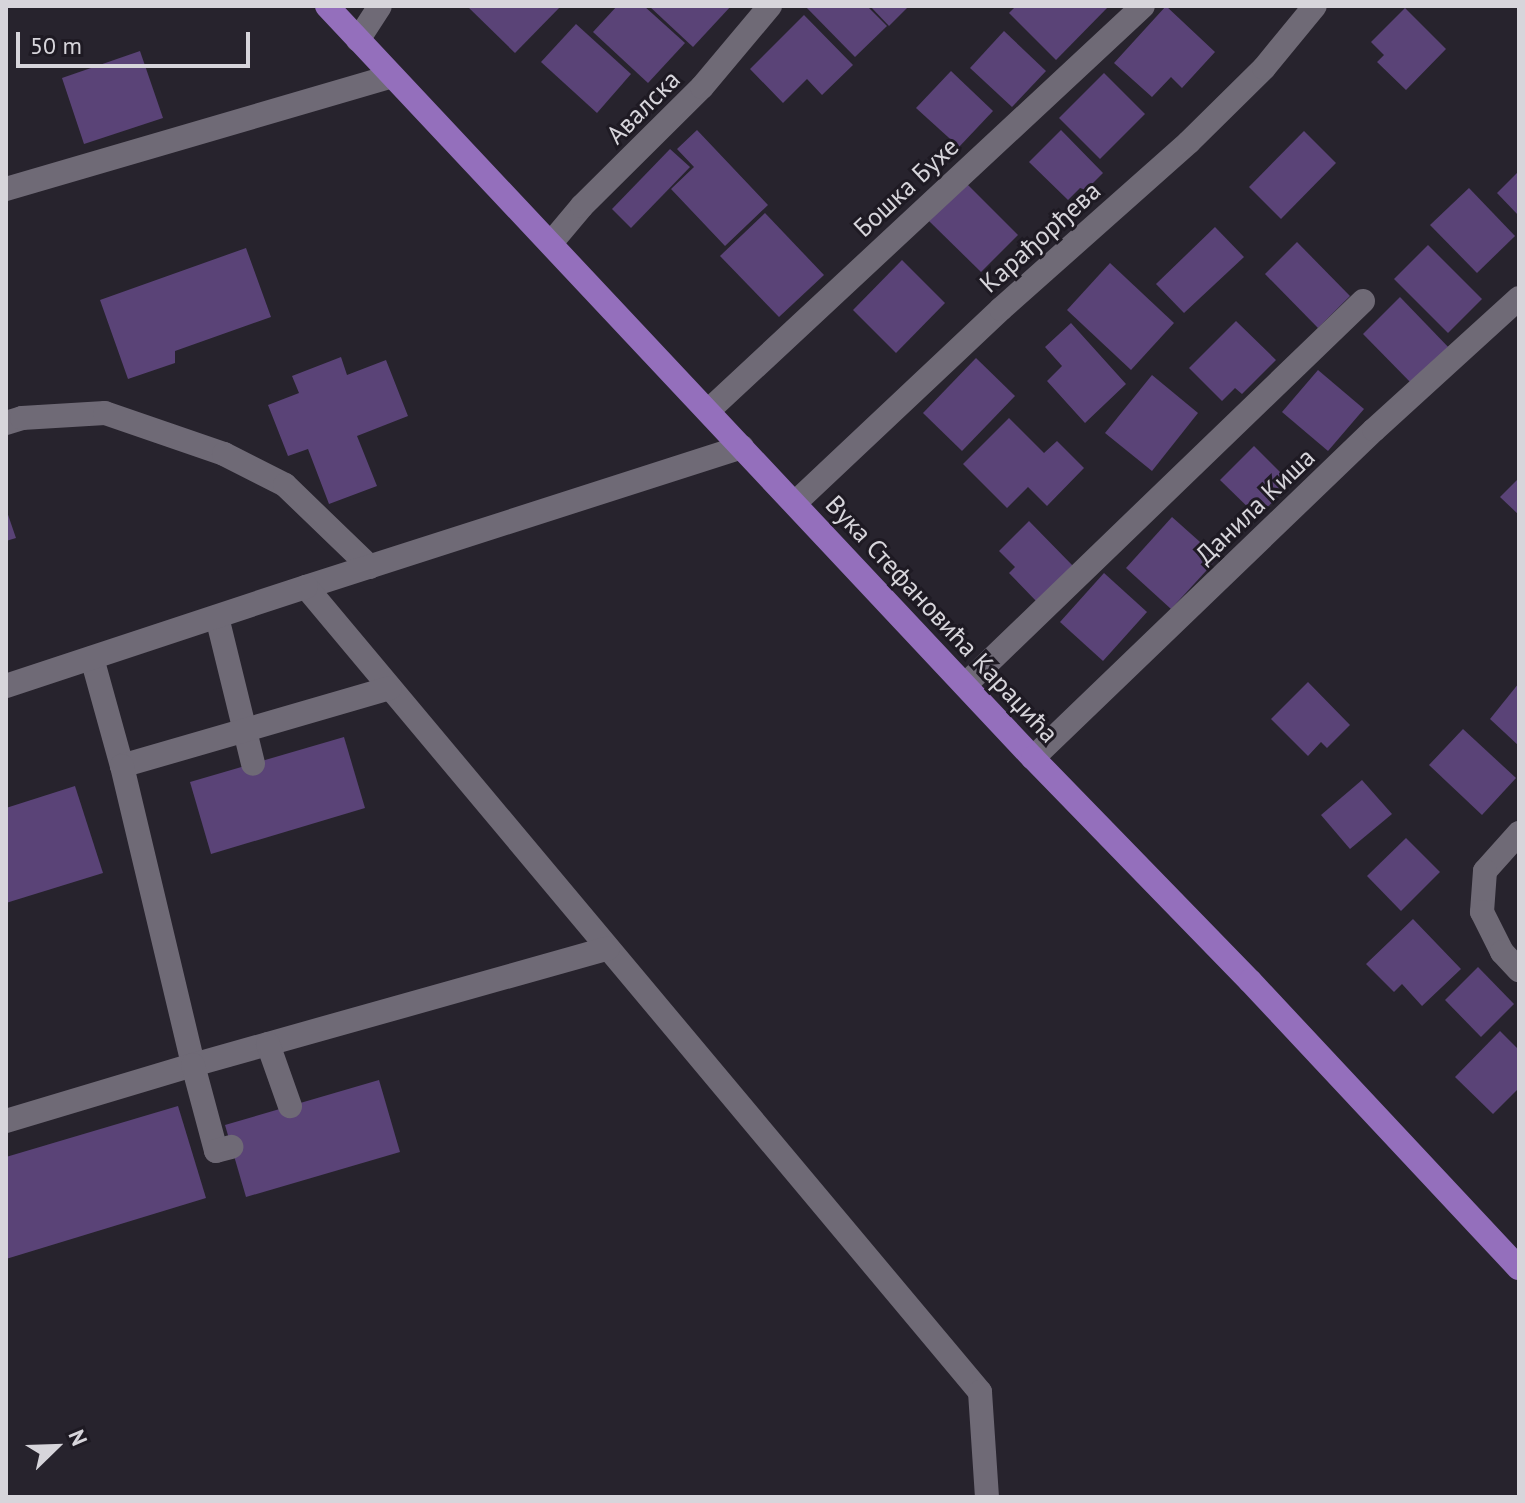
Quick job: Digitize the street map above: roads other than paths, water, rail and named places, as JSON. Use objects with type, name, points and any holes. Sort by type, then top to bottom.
[{"type":"main road","name":"Вука Стефановића Караџића","points":[[327,6],[1033,758],[1250,981],[1519,1268]]},
{"type":"street","points":[[358,40],[380,6]]},
{"type":"street","name":"Авалска","points":[[551,243],[582,206],[702,87],[770,6]]},
{"type":"street","name":"Бошка Бухе","points":[[708,411],[1143,6]]},
{"type":"street","name":"Карађорђева","points":[[795,503],[1001,309],[1189,142],[1264,68],[1308,9]]},
{"type":"street","points":[[6,189],[392,76]]},
{"type":"street","name":"Данила Киша","points":[[1033,758],[1374,430],[1519,298]]},
{"type":"street","points":[[965,685],[1363,301]]},
{"type":"street","points":[[6,423],[22,418],[105,413],[224,454],[285,485],[370,567]]},
{"type":"street","points":[[6,686],[742,447]]},
{"type":"street","points":[[306,587],[980,1392],[987,1497]]},
{"type":"street","points":[[217,617],[253,764]]},
{"type":"street","points":[[92,658],[122,766],[216,1151],[231,1147]]},
{"type":"street","points":[[122,766],[390,688]]},
{"type":"street","points":[[1519,833],[1485,871],[1482,912],[1502,952],[1519,970]]},
{"type":"street","points":[[6,1121],[608,948]]},
{"type":"street","points":[[268,1044],[290,1106]]}]
